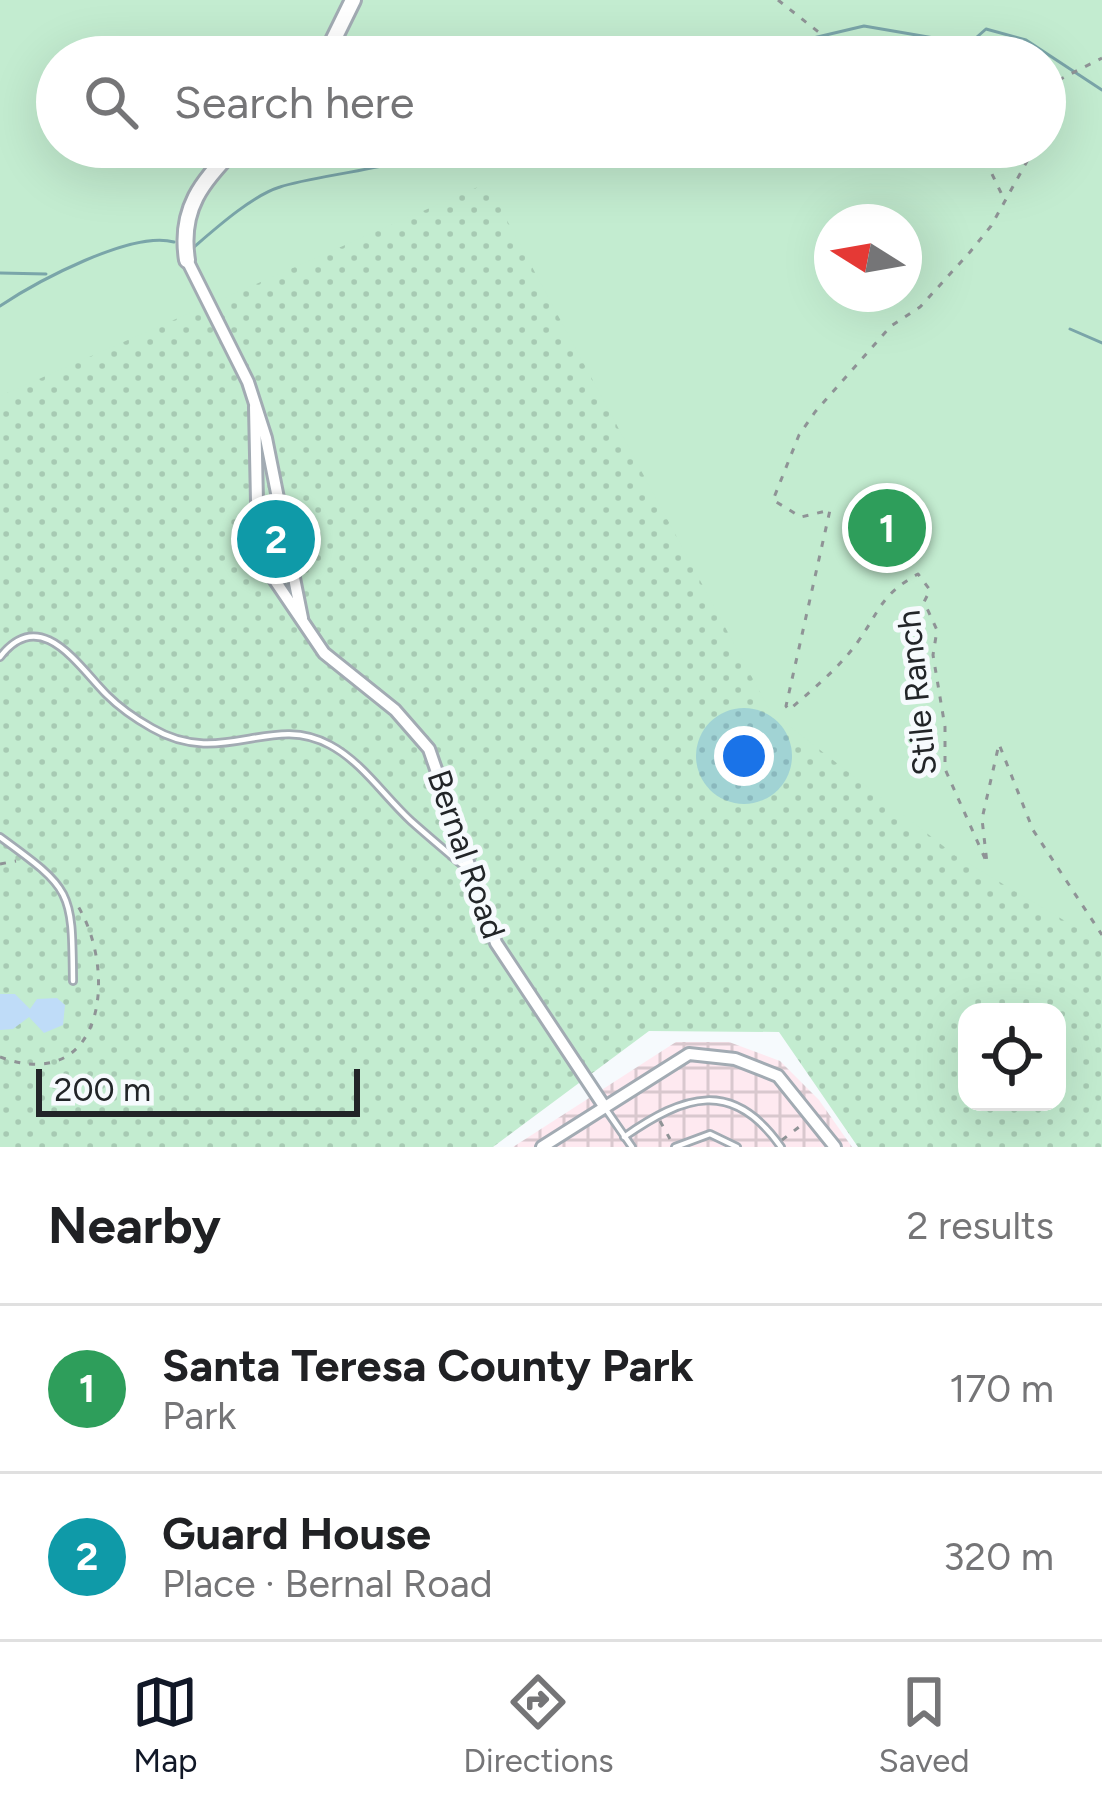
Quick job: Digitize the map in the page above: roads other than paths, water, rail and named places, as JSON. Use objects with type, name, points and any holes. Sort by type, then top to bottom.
[{"type":"street","points":[[335,36],[353,0]]},
{"type":"street","name":"Bernal Road","points":[[215,168],[189,207],[187,260],[199,293],[238,358],[255,407],[304,625]]},
{"type":"street","name":"Bernal Road","points":[[255,407],[257,502],[274,579],[344,674],[416,730],[440,770],[467,869],[516,978],[604,1106]]},
{"type":"street","points":[[542,1147],[689,1054],[735,1059],[778,1076],[814,1115],[835,1147]]},
{"type":"lane","points":[[0,657],[20,639],[36,637],[65,646],[111,699],[146,725],[184,743],[222,746],[287,733],[321,740],[352,761],[467,869]]},
{"type":"lane","points":[[0,837],[65,892],[72,916],[73,981]]},
{"type":"lane","points":[[624,1137],[670,1106],[722,1100],[748,1112],[780,1145]]},
{"type":"lane","points":[[604,1106],[632,1147]]},
{"type":"lane","points":[[675,1147],[710,1134],[737,1147]]},
{"type":"waterway","points":[[822,36],[864,26],[922,36]]},
{"type":"waterway","points":[[978,36],[986,29],[1011,36]]},
{"type":"waterway","points":[[1066,66],[1102,90]]},
{"type":"waterway","points":[[194,247],[269,191],[370,168]]},
{"type":"waterway","points":[[0,306],[110,251],[156,240],[174,242]]},
{"type":"waterway","points":[[0,273],[46,274]]},
{"type":"waterway","points":[[1070,329],[1102,343]]},
{"type":"place","name":"Santa Teresa County Park","points":[[887,528]]},
{"type":"place","name":"Guard House","points":[[276,539]]}]
